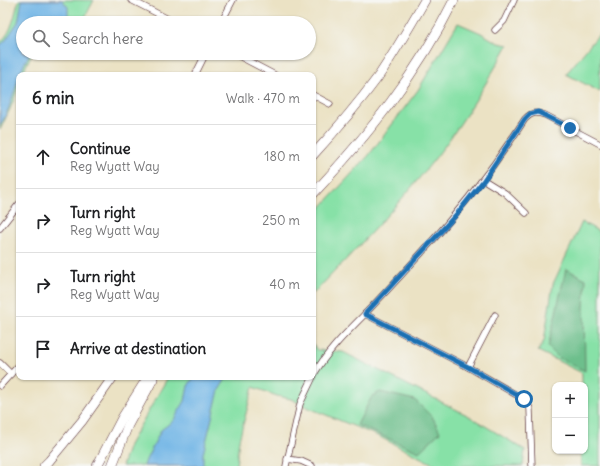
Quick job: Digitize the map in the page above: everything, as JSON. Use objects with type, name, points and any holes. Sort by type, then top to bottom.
[{"type":"main road","points":[[316,152],[339,127],[378,76],[425,0]]},
{"type":"main road","points":[[316,191],[383,114],[430,43],[454,0]]},
{"type":"main road","points":[[44,466],[82,421],[111,380]]},
{"type":"main road","points":[[97,466],[122,418],[146,380]]},
{"type":"main road","points":[[112,466],[128,425],[152,380]]},
{"type":"street","points":[[131,0],[162,16]]},
{"type":"street","points":[[225,16],[233,0]]},
{"type":"street","points":[[495,30],[504,21],[514,0]]},
{"type":"street","points":[[196,72],[202,60]]},
{"type":"street","points":[[246,60],[269,72]]},
{"type":"street","points":[[316,97],[330,104]]},
{"type":"street","points":[[316,371],[335,345],[451,221],[484,180],[525,119],[530,114],[538,112],[600,144]]},
{"type":"street","points":[[484,180],[505,193],[526,213]]},
{"type":"street","points":[[0,228],[16,208]]},
{"type":"street","points":[[365,314],[468,367],[527,401],[530,409],[532,466]]},
{"type":"street","points":[[468,367],[495,315]]},
{"type":"street","points":[[0,363],[11,374]]},
{"type":"street","points":[[0,386],[16,368]]},
{"type":"street","points":[[286,466],[300,404],[312,380]]},
{"type":"street","points":[[287,459],[300,461],[312,466]]},
{"type":"green space","points":[[19,0],[94,0],[86,16],[16,16],[16,60],[29,60],[23,72],[16,72],[16,92],[10,110],[0,130],[0,42],[8,33]]},
{"type":"green space","points":[[458,23],[481,33],[498,43],[508,45],[474,102],[423,174],[316,291],[316,213],[369,155],[418,90]]},
{"type":"green space","points":[[600,33],[600,92],[566,74]]},
{"type":"green space","points":[[582,222],[600,232],[600,466],[581,466],[581,454],[588,454],[588,382],[582,382],[582,373],[538,351],[544,341],[553,284]]},
{"type":"green space","points":[[566,269],[586,279],[584,308],[585,371],[559,358],[548,347]]},
{"type":"green space","points":[[316,348],[317,350],[343,352],[467,415],[525,450],[523,466],[437,466],[378,436],[309,408],[291,399],[277,396],[253,387],[239,440],[236,466],[122,466],[129,445],[166,380],[316,380]]},
{"type":"green space","points":[[380,392],[415,400],[433,418],[440,432],[419,452],[357,425],[372,396]]},
{"type":"water","points":[[22,0],[62,0],[68,7],[68,16],[19,16]]},
{"type":"water","points":[[16,25],[16,60],[26,60],[21,72],[16,72],[16,86],[9,108],[0,126],[0,45],[5,41]]},
{"type":"water","points":[[192,380],[225,380],[219,390],[203,454],[203,466],[144,466],[161,430],[173,421],[185,401],[188,386]]},
{"type":"route","points":[[524,399],[468,367],[365,314],[456,215],[484,180],[525,119],[530,114],[538,112],[570,128]]}]
